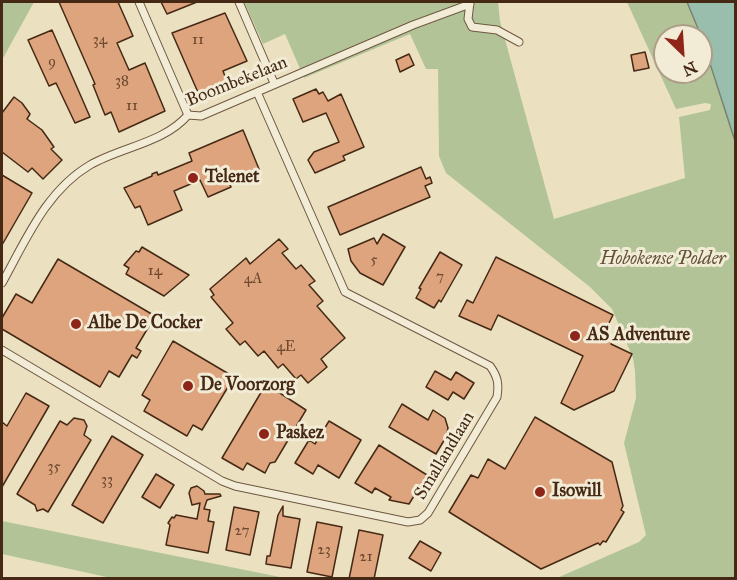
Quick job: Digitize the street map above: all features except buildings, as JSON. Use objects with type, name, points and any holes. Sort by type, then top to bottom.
[{"type":"street","points":[[139,2],[188,115]]},
{"type":"street","points":[[239,2],[274,84]]},
{"type":"street","points":[[470,3],[468,19],[472,27],[497,30],[519,42]]},
{"type":"street","name":"Boombekelaan","points":[[2,283],[45,208],[69,181],[102,159],[177,127],[188,115],[201,116],[470,3]]},
{"type":"street","name":"Smallandlaan","points":[[2,350],[228,484],[408,522],[420,520],[428,513],[497,397],[499,384],[496,374],[490,366],[345,292],[257,92]]},
{"type":"green space","points":[[2,2],[34,2],[2,60]]},
{"type":"green space","name":"Hobokense Polder","points":[[244,2],[498,2],[500,21],[554,219],[685,178],[679,117],[710,110],[711,104],[705,103],[676,109],[665,84],[713,84],[713,76],[735,141],[735,578],[557,578],[639,542],[646,535],[624,443],[636,398],[635,371],[633,358],[612,309],[590,287],[446,173],[439,156],[438,69],[426,69],[410,34],[304,78],[285,34],[263,44]]},
{"type":"green space","name":"Hobokense Polder","points":[[627,2],[687,2],[695,24],[653,24],[653,59]]},
{"type":"green space","points":[[2,521],[285,578],[111,578],[2,554]]},
{"type":"shaded area","points":[[687,2],[735,2],[735,141],[713,73],[713,24],[696,24]]},
{"type":"place","name":"Telenet","points":[[193,178]]},
{"type":"place","name":"Albe De Cocker","points":[[76,324]]},
{"type":"place","name":"AS Adventure","points":[[575,336]]},
{"type":"place","name":"De Voorzorg","points":[[188,386]]},
{"type":"place","name":"Paskez","points":[[264,434]]},
{"type":"place","name":"Isowill","points":[[540,492]]}]
